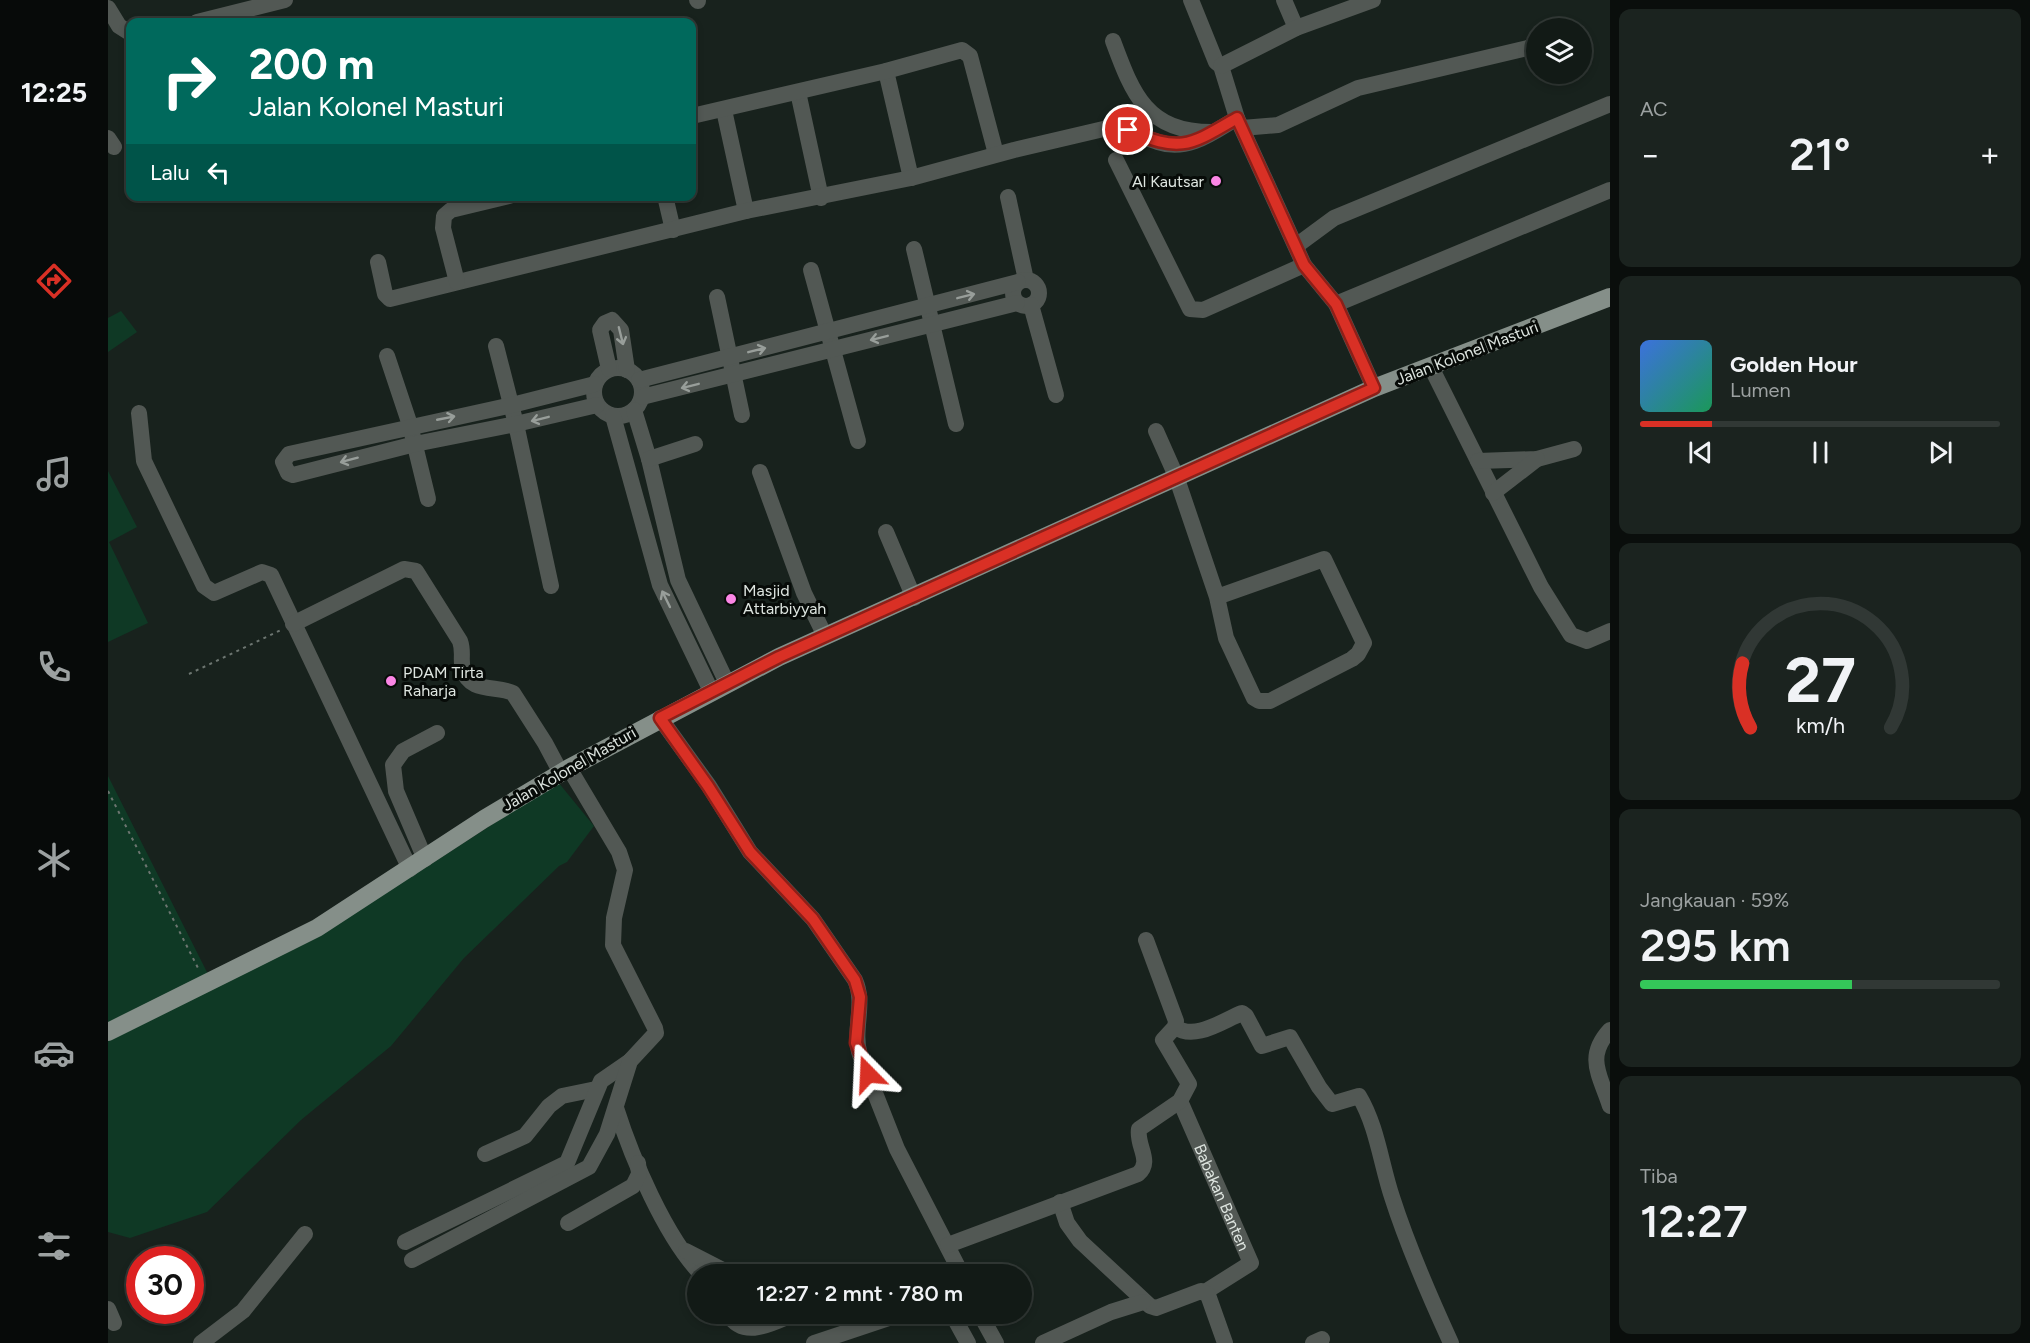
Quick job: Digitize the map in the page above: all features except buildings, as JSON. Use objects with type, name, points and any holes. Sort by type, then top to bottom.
[{"type":"main road","name":"Jalan Kolonel Masturi","points":[[108,1032],[317,928],[484,819],[565,770],[727,683],[825,636],[914,598],[1176,476],[1374,388],[1610,297]]},
{"type":"street","points":[[206,18],[233,6],[285,0]]},
{"type":"street","points":[[1191,0],[1216,62],[1221,66],[1240,123],[1304,265],[1336,304],[1374,388]]},
{"type":"street","points":[[1284,0],[1296,28]]},
{"type":"street","points":[[1221,66],[1296,28],[1373,0]]},
{"type":"street","points":[[109,14],[126,30]]},
{"type":"street","points":[[1113,41],[1125,73],[1147,110],[1167,124],[1185,130],[1213,132]]},
{"type":"street","points":[[378,262],[385,294],[390,299],[746,211],[821,198],[911,178],[996,154],[1112,127],[1128,130],[1160,143],[1178,145],[1194,142],[1213,132],[1240,123],[1278,125],[1358,88],[1526,48]]},
{"type":"street","points":[[696,115],[886,71],[962,50],[970,56],[996,154]]},
{"type":"street","points":[[886,71],[911,178]]},
{"type":"street","points":[[798,92],[821,198]]},
{"type":"street","points":[[1296,246],[1334,218],[1610,104]]},
{"type":"street","points":[[724,110],[746,211]]},
{"type":"street","points":[[1116,160],[1190,309],[1203,310],[1304,265]]},
{"type":"street","points":[[1336,304],[1610,190]]},
{"type":"street","points":[[1008,197],[1022,281],[1013,292],[1024,304],[1056,395]]},
{"type":"street","points":[[457,282],[443,228],[444,216],[451,210],[488,201]]},
{"type":"street","points":[[666,201],[673,230]]},
{"type":"street","points":[[914,249],[924,326],[956,424]]},
{"type":"street","points":[[811,270],[824,352],[858,441]]},
{"type":"street","points":[[1022,281],[1034,283],[1039,291],[1037,299],[726,376],[638,404],[624,416],[613,416],[597,405],[593,393],[595,384],[609,369],[618,368],[633,375],[722,359],[1022,281]]},
{"type":"street","points":[[717,297],[722,359],[726,376],[742,415]]},
{"type":"street","points":[[609,369],[600,330],[605,322],[612,320],[621,330],[633,375],[649,459],[678,580],[727,683]]},
{"type":"street","points":[[496,346],[506,406],[551,586]]},
{"type":"street","points":[[387,356],[410,425],[428,499]]},
{"type":"street","points":[[1431,367],[1541,587],[1571,635],[1587,641],[1610,631]]},
{"type":"street","points":[[595,384],[289,454],[284,462],[286,470],[293,475],[415,444],[597,405]]},
{"type":"street","points":[[138,413],[144,461],[204,586],[214,593],[262,572],[268,572],[410,869]]},
{"type":"street","points":[[613,416],[660,585],[711,691]]},
{"type":"street","points":[[1156,431],[1176,476],[1217,597],[1226,638],[1249,688],[1259,701],[1270,701],[1352,659],[1362,649],[1364,643],[1324,559],[1217,597]]},
{"type":"street","points":[[649,459],[695,444]]},
{"type":"street","points":[[1478,461],[1537,459],[1574,449]]},
{"type":"street","points":[[1493,493],[1537,459]]},
{"type":"street","points":[[760,472],[804,593],[825,636]]},
{"type":"street","points":[[640,512],[660,505]]},
{"type":"street","points":[[886,532],[914,598]]},
{"type":"street","points":[[293,624],[404,569],[416,571],[460,640],[464,652],[462,668],[465,673],[482,688],[507,690],[513,693],[609,832],[625,870],[614,918],[613,945],[655,1028],[653,1037],[630,1061],[608,1075],[596,1089],[579,1139],[567,1163],[405,1242]]},
{"type":"street","points":[[660,718],[708,786],[750,852],[813,919],[855,980],[860,991],[856,1043],[860,1055],[897,1149],[957,1264]]},
{"type":"street","points":[[425,859],[396,791],[393,765],[403,751],[437,733]]},
{"type":"street","points":[[1146,940],[1172,1007],[1176,1027],[1183,1032],[1197,1032],[1242,1013],[1246,1016],[1262,1046],[1289,1036],[1332,1104],[1339,1104],[1359,1096],[1377,1140],[1392,1196],[1418,1269],[1451,1343]]},
{"type":"street","points":[[948,1245],[1141,1172],[1146,1164],[1138,1137],[1139,1129],[1180,1101],[1189,1084],[1164,1040],[1176,1027]]},
{"type":"street","points":[[1610,1030],[1598,1043],[1594,1059],[1610,1106]]},
{"type":"street","points":[[412,1260],[582,1173],[594,1161],[608,1134],[630,1061]]},
{"type":"street","points":[[485,1154],[525,1136],[549,1106],[562,1096],[596,1089]]},
{"type":"street","name":"Babakan Banten","points":[[1180,1101],[1251,1263],[1205,1292]]},
{"type":"street","points":[[616,1108],[658,1208],[694,1264]]},
{"type":"street","points":[[568,1223],[633,1186],[639,1174],[638,1162]]},
{"type":"street","points":[[1060,1202],[1067,1223],[1080,1241],[1129,1285],[1143,1302],[1156,1308],[1201,1291],[1205,1292],[1224,1343]]},
{"type":"street","points":[[201,1343],[243,1311],[305,1234]]},
{"type":"street","points":[[683,1249],[712,1264]]},
{"type":"street","points":[[1043,1343],[1111,1312],[1143,1302]]},
{"type":"street","points":[[736,1324],[745,1329],[770,1324]]},
{"type":"street","points":[[814,1343],[871,1324]]},
{"type":"street","points":[[958,1324],[968,1343]]},
{"type":"street","points":[[986,1324],[996,1343]]},
{"type":"path","points":[[189,674],[293,624]]},
{"type":"path","points":[[108,791],[206,983]]},
{"type":"green space","points":[[121,311],[137,332],[108,352],[108,318]]},
{"type":"green space","points":[[108,471],[137,527],[109,542],[148,623],[108,642]]},
{"type":"green space","points":[[108,776],[215,988],[414,875],[558,782],[594,826],[567,862],[559,866],[464,958],[391,1046],[301,1120],[207,1212],[130,1238],[108,1232]]},
{"type":"place","name":"Al Kautsar","points":[[1216,181]]},
{"type":"place","name":"Masjid Attarbiyyah","points":[[731,599]]},
{"type":"place","name":"PDAM Tirta Raharja","points":[[391,681]]},
{"type":"route","points":[[868,1074],[856,1043],[860,991],[855,980],[813,919],[776,877],[750,852],[708,786],[660,718],[779,657],[899,605],[1079,519],[1374,388],[1336,304],[1304,265],[1237,118],[1194,142],[1178,145],[1160,143],[1128,130]]}]
